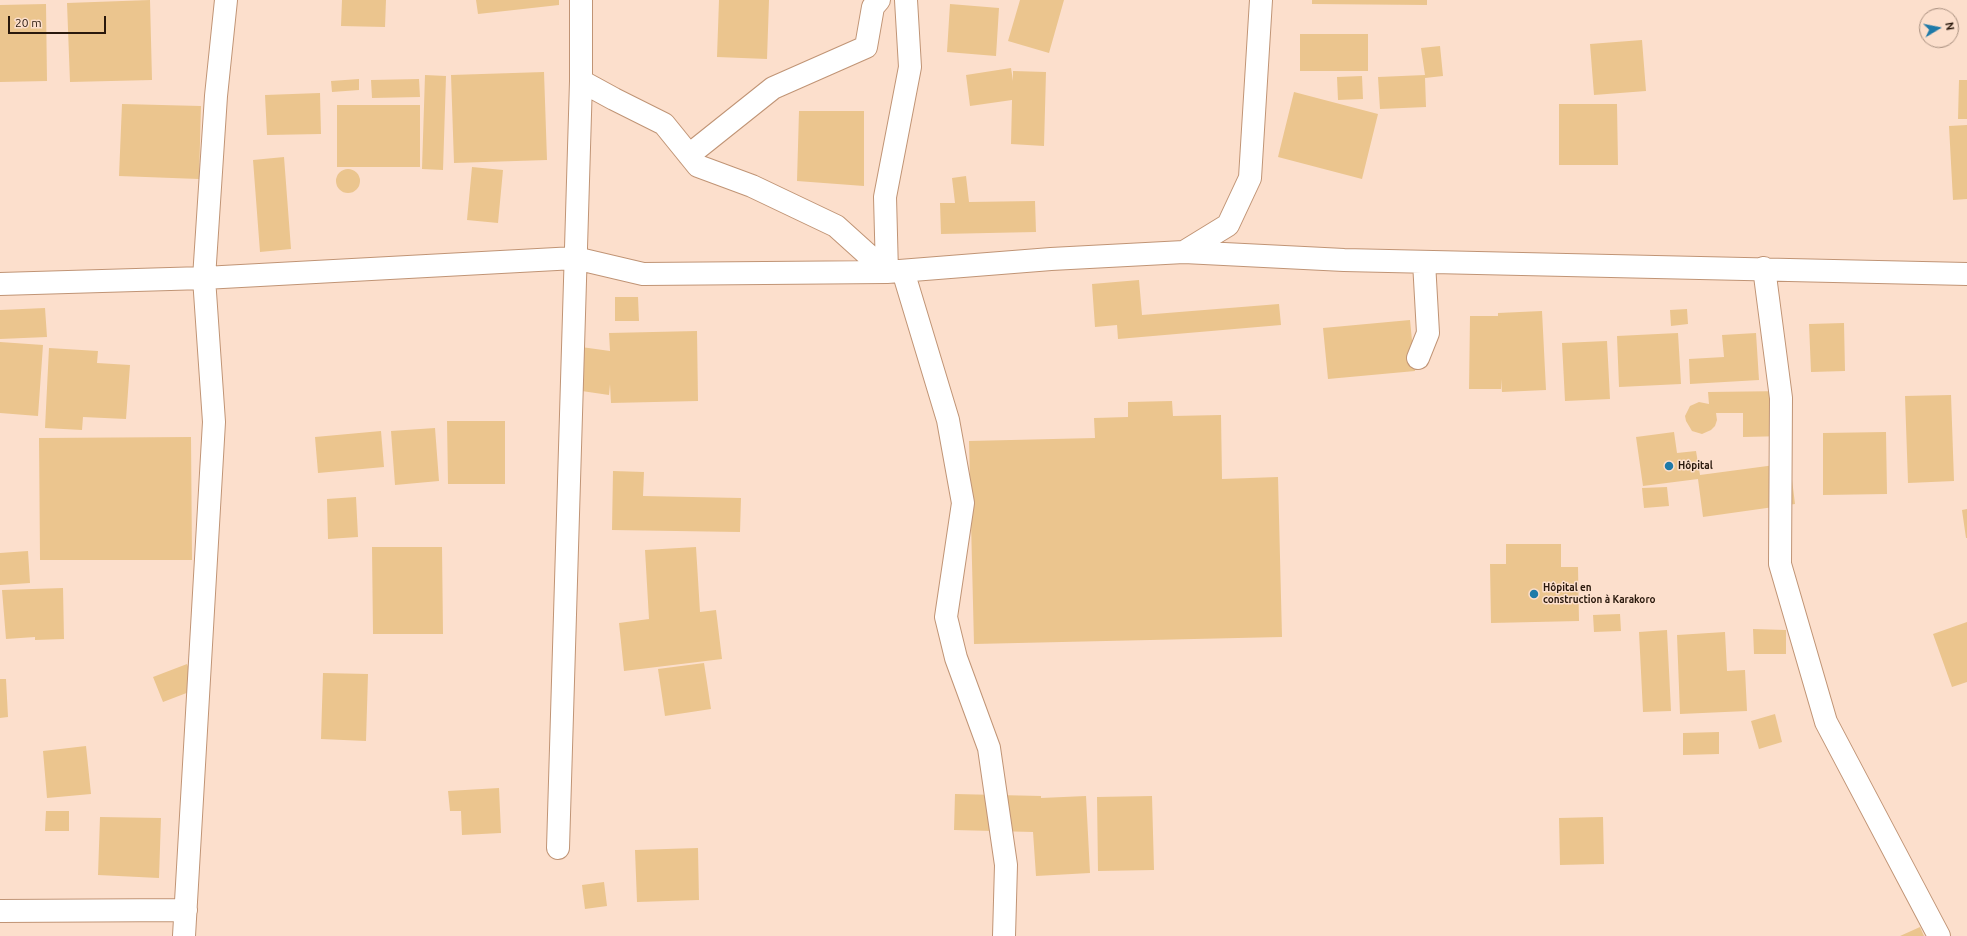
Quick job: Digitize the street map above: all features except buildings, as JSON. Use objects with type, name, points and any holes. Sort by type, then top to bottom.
[{"type":"street","points":[[184,936],[214,422],[204,278],[216,96],[226,0]]},
{"type":"street","points":[[558,848],[581,81],[581,0]]},
{"type":"street","points":[[689,155],[773,88],[866,47],[873,7],[879,0]]},
{"type":"street","points":[[906,0],[910,68],[885,197],[895,271],[948,420],[963,504],[946,617],[956,658],[989,748],[1006,865],[1004,936]]},
{"type":"street","points":[[1184,252],[1228,225],[1250,178],[1261,0]]},
{"type":"street","points":[[581,81],[614,100],[664,124],[698,166],[752,186],[836,226],[895,271]]},
{"type":"street","points":[[0,284],[204,278],[575,258],[643,274],[895,271],[1051,259],[1184,252],[1344,260],[1764,268],[1967,274]]},
{"type":"street","points":[[1418,358],[1428,333],[1424,262]]},
{"type":"street","points":[[1764,268],[1781,398],[1780,564],[1826,722],[1939,936]]},
{"type":"street","points":[[0,911],[186,910]]},
{"type":"place","name":"Hôpital","points":[[1669,466]]},
{"type":"place","name":"Hôpital en construction à Karakoro","points":[[1534,594]]}]
